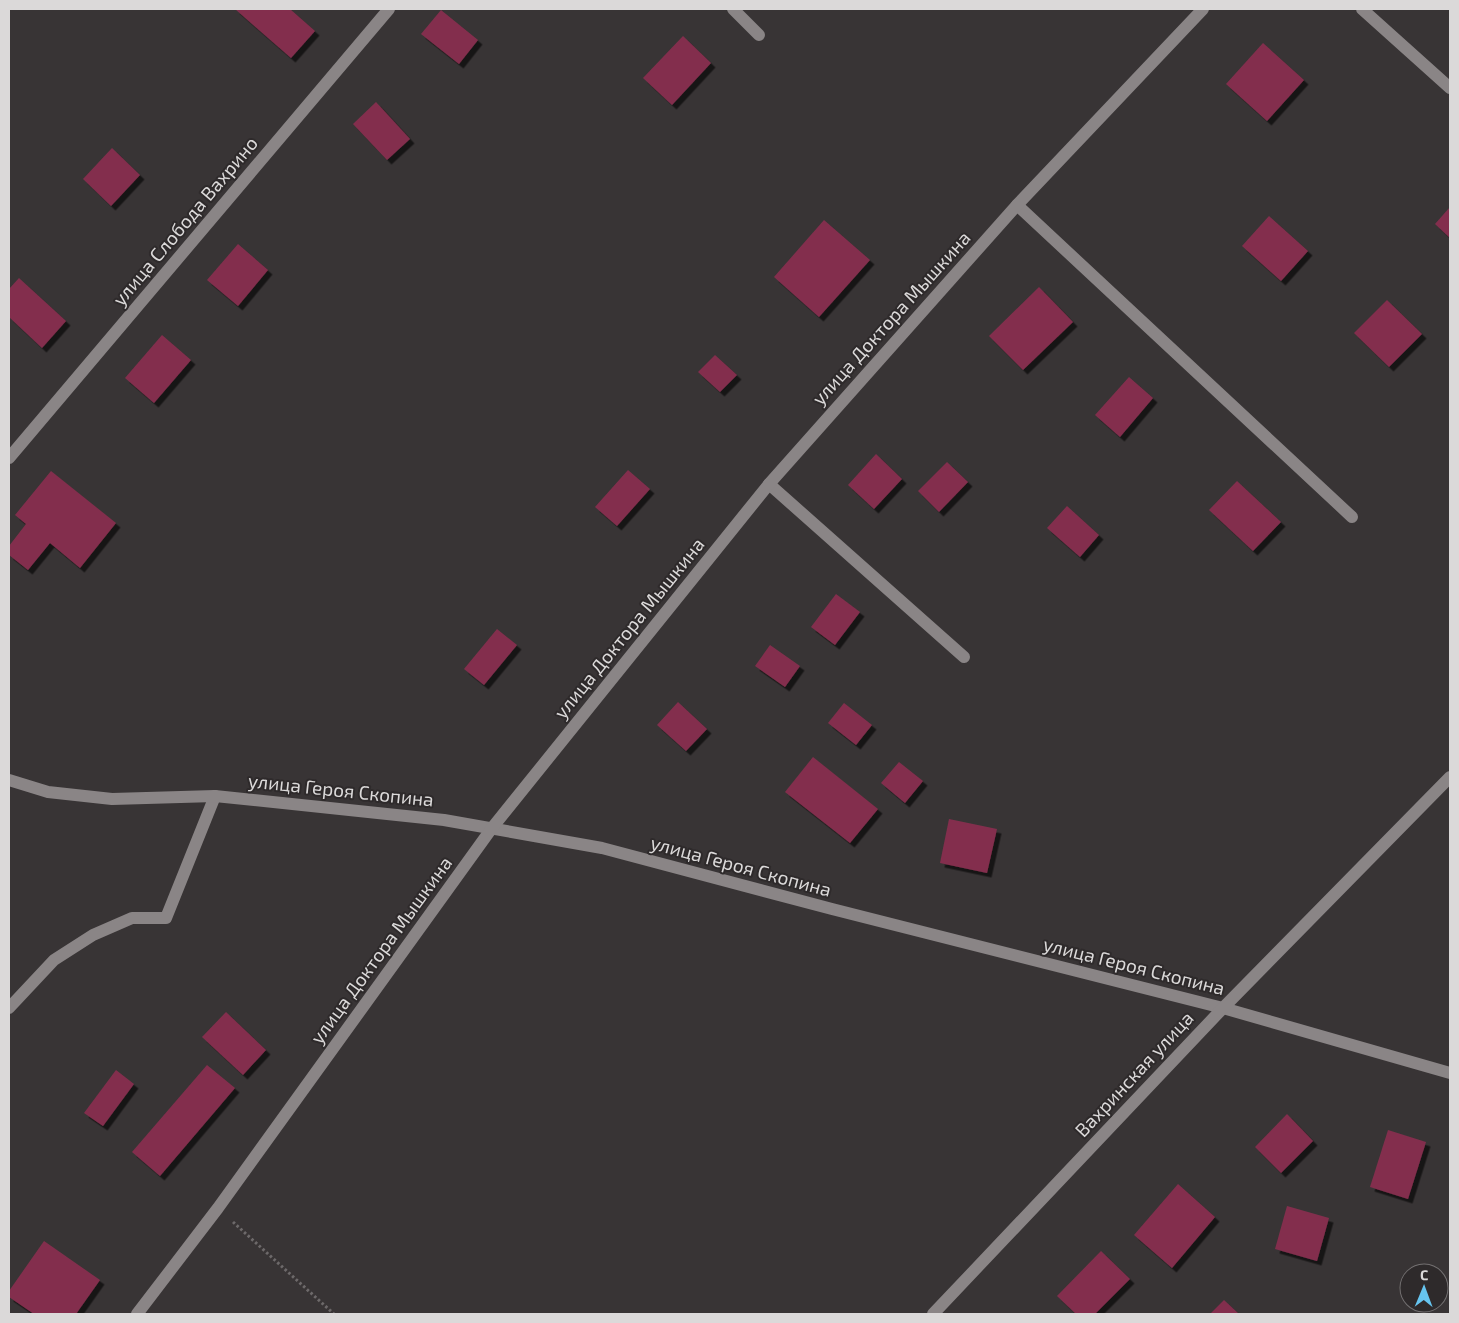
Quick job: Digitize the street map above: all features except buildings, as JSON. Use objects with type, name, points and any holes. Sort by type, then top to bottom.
[{"type":"street","name":"улица Слобода Вахрино","points":[[9,458],[389,9]]},
{"type":"street","points":[[733,9],[758,35]]},
{"type":"street","name":"улица Доктора Мышкина","points":[[137,1314],[218,1208],[492,828],[769,484],[1017,205],[1203,9]]},
{"type":"street","points":[[1362,9],[1450,88]]},
{"type":"street","points":[[1017,205],[1352,517]]},
{"type":"street","points":[[769,484],[964,657]]},
{"type":"street","name":"Вахринская улица","points":[[932,1314],[1223,1008],[1450,777]]},
{"type":"street","name":"улица Героя Скопина","points":[[9,780],[48,792],[112,799],[215,796],[444,820],[602,848],[832,909],[1223,1008],[1450,1073]]},
{"type":"street","points":[[9,1008],[54,960],[93,935],[132,918],[166,918],[215,796]]},
{"type":"path","points":[[218,1208],[334,1314]]}]
